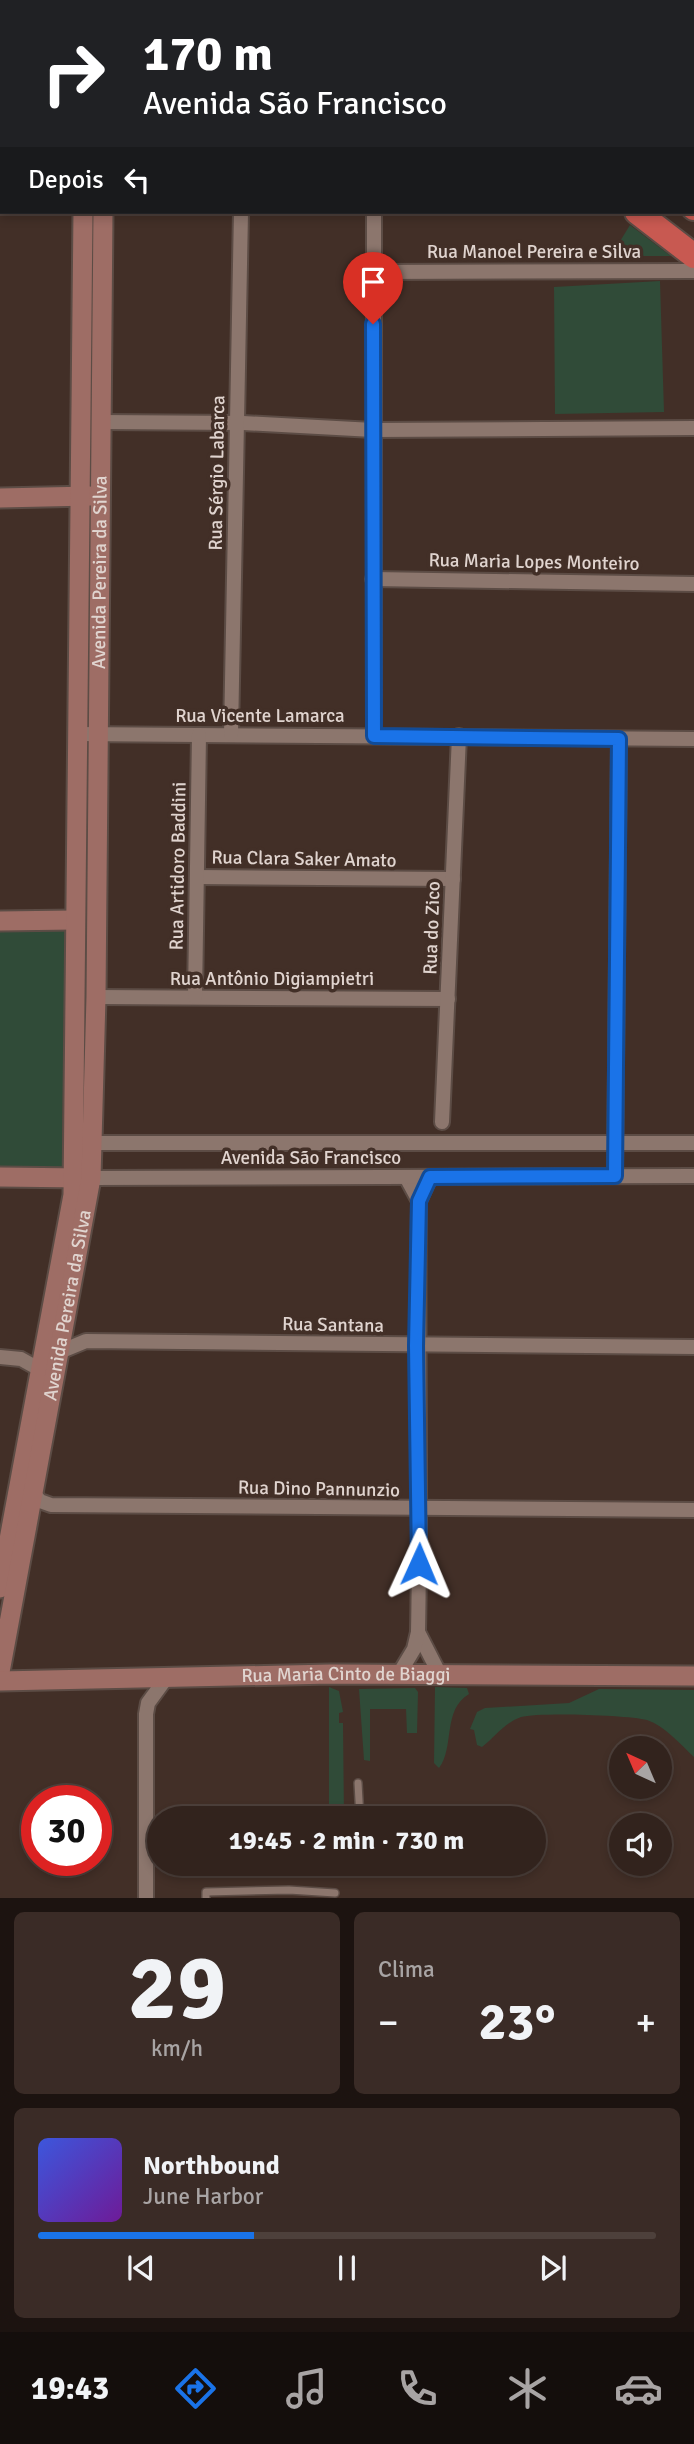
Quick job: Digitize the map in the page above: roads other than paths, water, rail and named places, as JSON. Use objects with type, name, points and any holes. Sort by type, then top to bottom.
[{"type":"highway","points":[[640,214],[694,256]]},
{"type":"main road","name":"Avenida Pereira da Silva","points":[[0,1672],[57,1353],[81,1178],[74,920],[87,734],[90,496],[83,214]]},
{"type":"main road","name":"Avenida Pereira da Silva","points":[[90,496],[101,422],[103,214]]},
{"type":"main road","points":[[0,498],[90,496]]},
{"type":"main road","name":"Avenida Pereira da Silva","points":[[0,1588],[3,1556],[71,1210],[92,1143],[96,934],[87,734]]},
{"type":"main road","points":[[0,921],[74,920],[96,934]]},
{"type":"main road","points":[[0,1177],[81,1178]]},
{"type":"main road","name":"Rua Maria Cinto de Biaggi","points":[[0,1681],[399,1674],[694,1676]]},
{"type":"street","name":"Rua Sérgio Labarca","points":[[231,734],[241,214]]},
{"type":"street","points":[[374,214],[374,736]]},
{"type":"street","name":"Rua Manoel Pereira e Silva","points":[[374,271],[694,271]]},
{"type":"street","points":[[101,422],[237,423],[373,430],[694,428]]},
{"type":"street","name":"Rua Maria Lopes Monteiro","points":[[373,579],[694,584]]},
{"type":"street","name":"Rua Vicente Lamarca","points":[[87,734],[694,739]]},
{"type":"street","name":"Rua Artidoro Baddini","points":[[195,997],[199,735]]},
{"type":"street","name":"Rua do Zico","points":[[452,1145],[442,1122],[459,736]]},
{"type":"street","points":[[615,1176],[619,739]]},
{"type":"street","name":"Rua Clara Saker Amato","points":[[197,877],[453,879]]},
{"type":"street","name":"Rua Antônio Digiampietri","points":[[96,997],[448,999]]},
{"type":"street","name":"Rua do Zico","points":[[428,1145],[442,1122]]},
{"type":"street","name":"Avenida São Francisco","points":[[92,1143],[694,1143]]},
{"type":"street","name":"Avenida São Francisco","points":[[81,1178],[694,1176]]},
{"type":"street","points":[[406,1177],[419,1201]]},
{"type":"street","points":[[399,1674],[414,1649],[418,1632],[420,1510],[416,1346],[419,1201],[430,1177]]},
{"type":"street","name":"Rua Santana","points":[[57,1353],[86,1342],[694,1347]]},
{"type":"street","points":[[0,1357],[20,1359],[39,1369]]},
{"type":"street","name":"Rua Dino Pannunzio","points":[[32,1492],[40,1501],[51,1505],[420,1510],[694,1510]]},
{"type":"street","points":[[418,1632],[440,1675]]},
{"type":"street","points":[[146,1898],[146,1714],[148,1703],[167,1677]]},
{"type":"lane","points":[[358,1783],[359,1806]]},
{"type":"lane","points":[[206,1898],[206,1892],[289,1890],[335,1893]]}]
